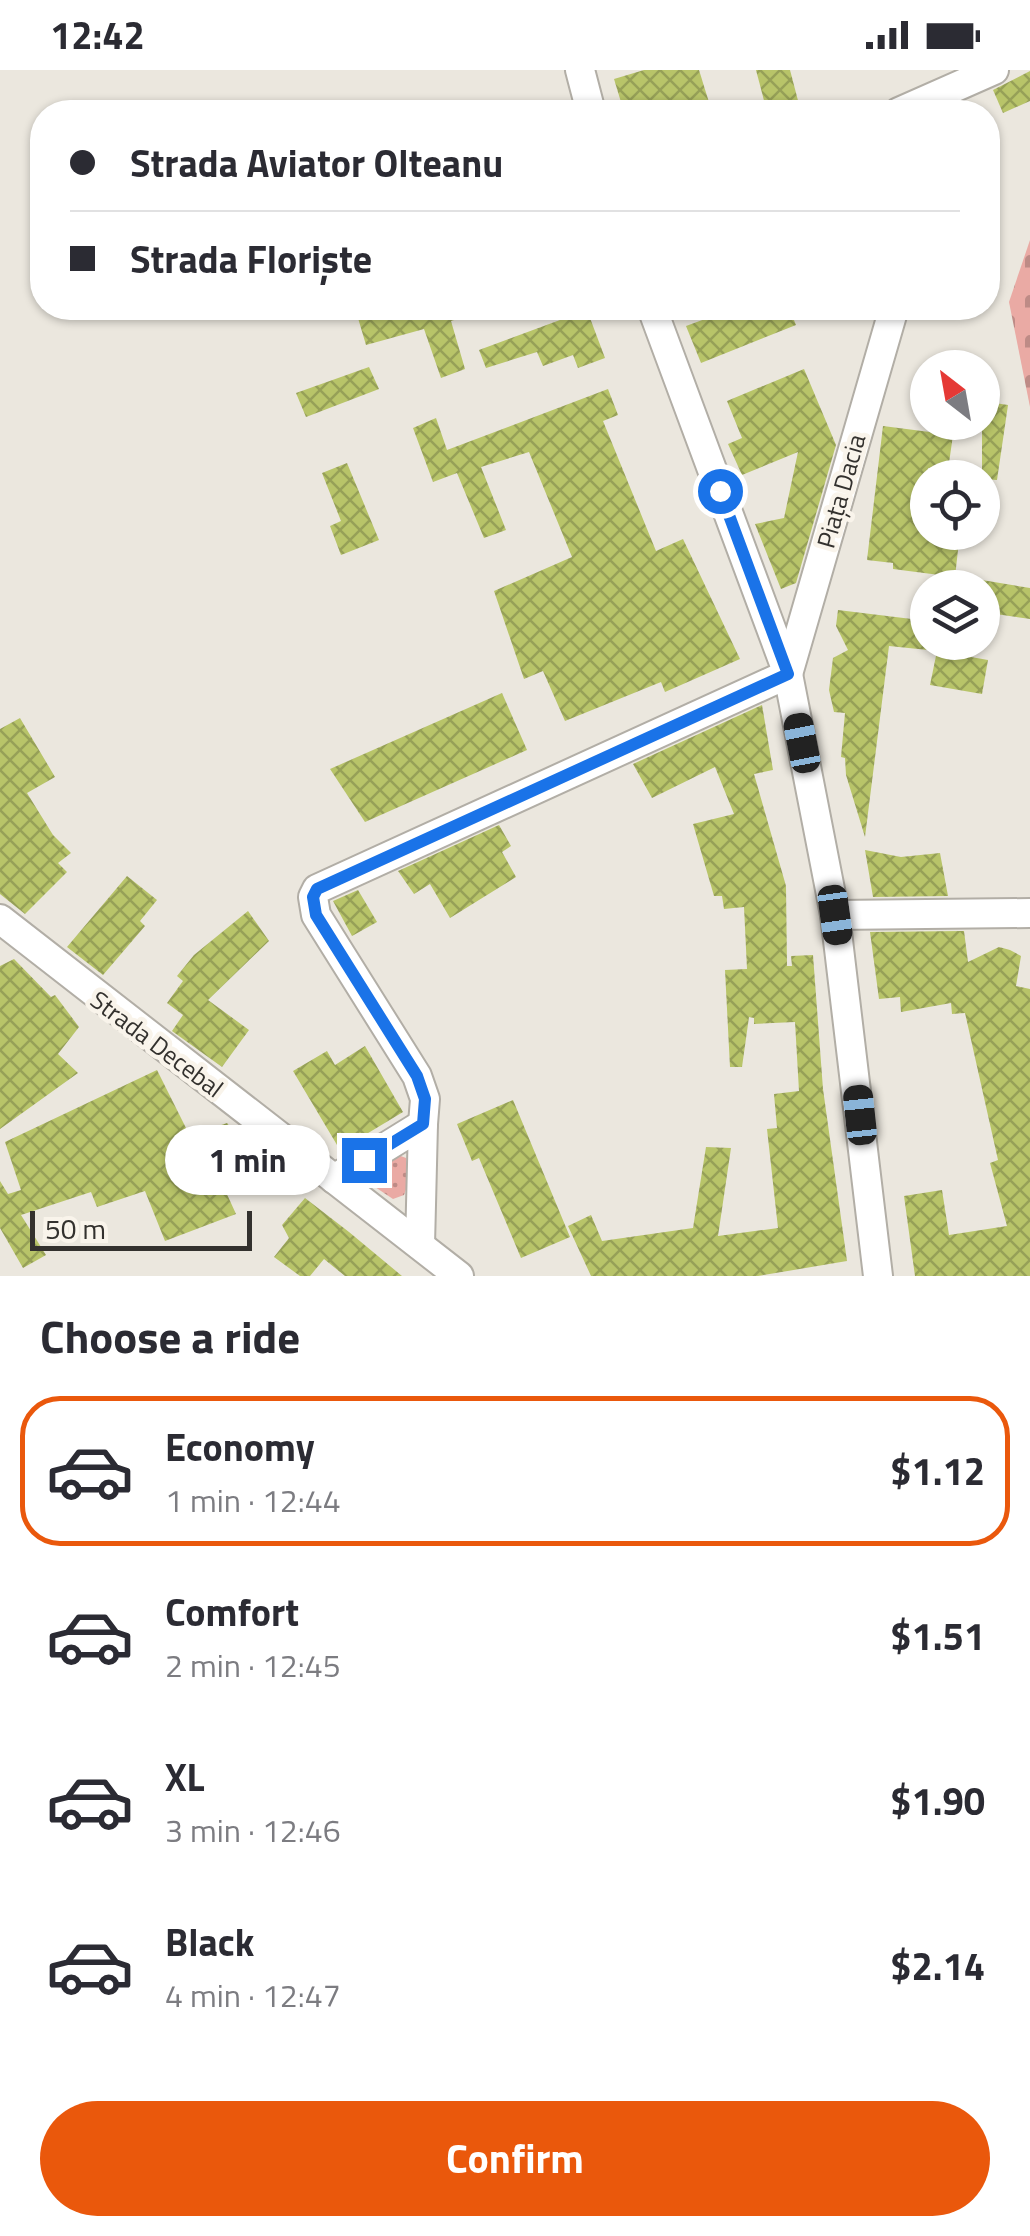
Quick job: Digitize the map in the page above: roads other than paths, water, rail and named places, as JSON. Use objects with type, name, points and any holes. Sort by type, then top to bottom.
[{"type":"street","points":[[580,70],[588,100]]},
{"type":"street","points":[[929,100],[994,70]]},
{"type":"street","points":[[656,320],[788,674],[835,915],[873,1275]]},
{"type":"street","name":"Piața Dacia","points":[[788,674],[891,320]]},
{"type":"street","points":[[420,1245],[425,1099],[417,1076],[316,915],[313,897],[317,889],[788,674]]},
{"type":"street","points":[[835,915],[1030,913]]},
{"type":"street","name":"Strada Decebal","points":[[0,919],[459,1276]]},
{"type":"street","points":[[334,1179],[423,1124]]}]
